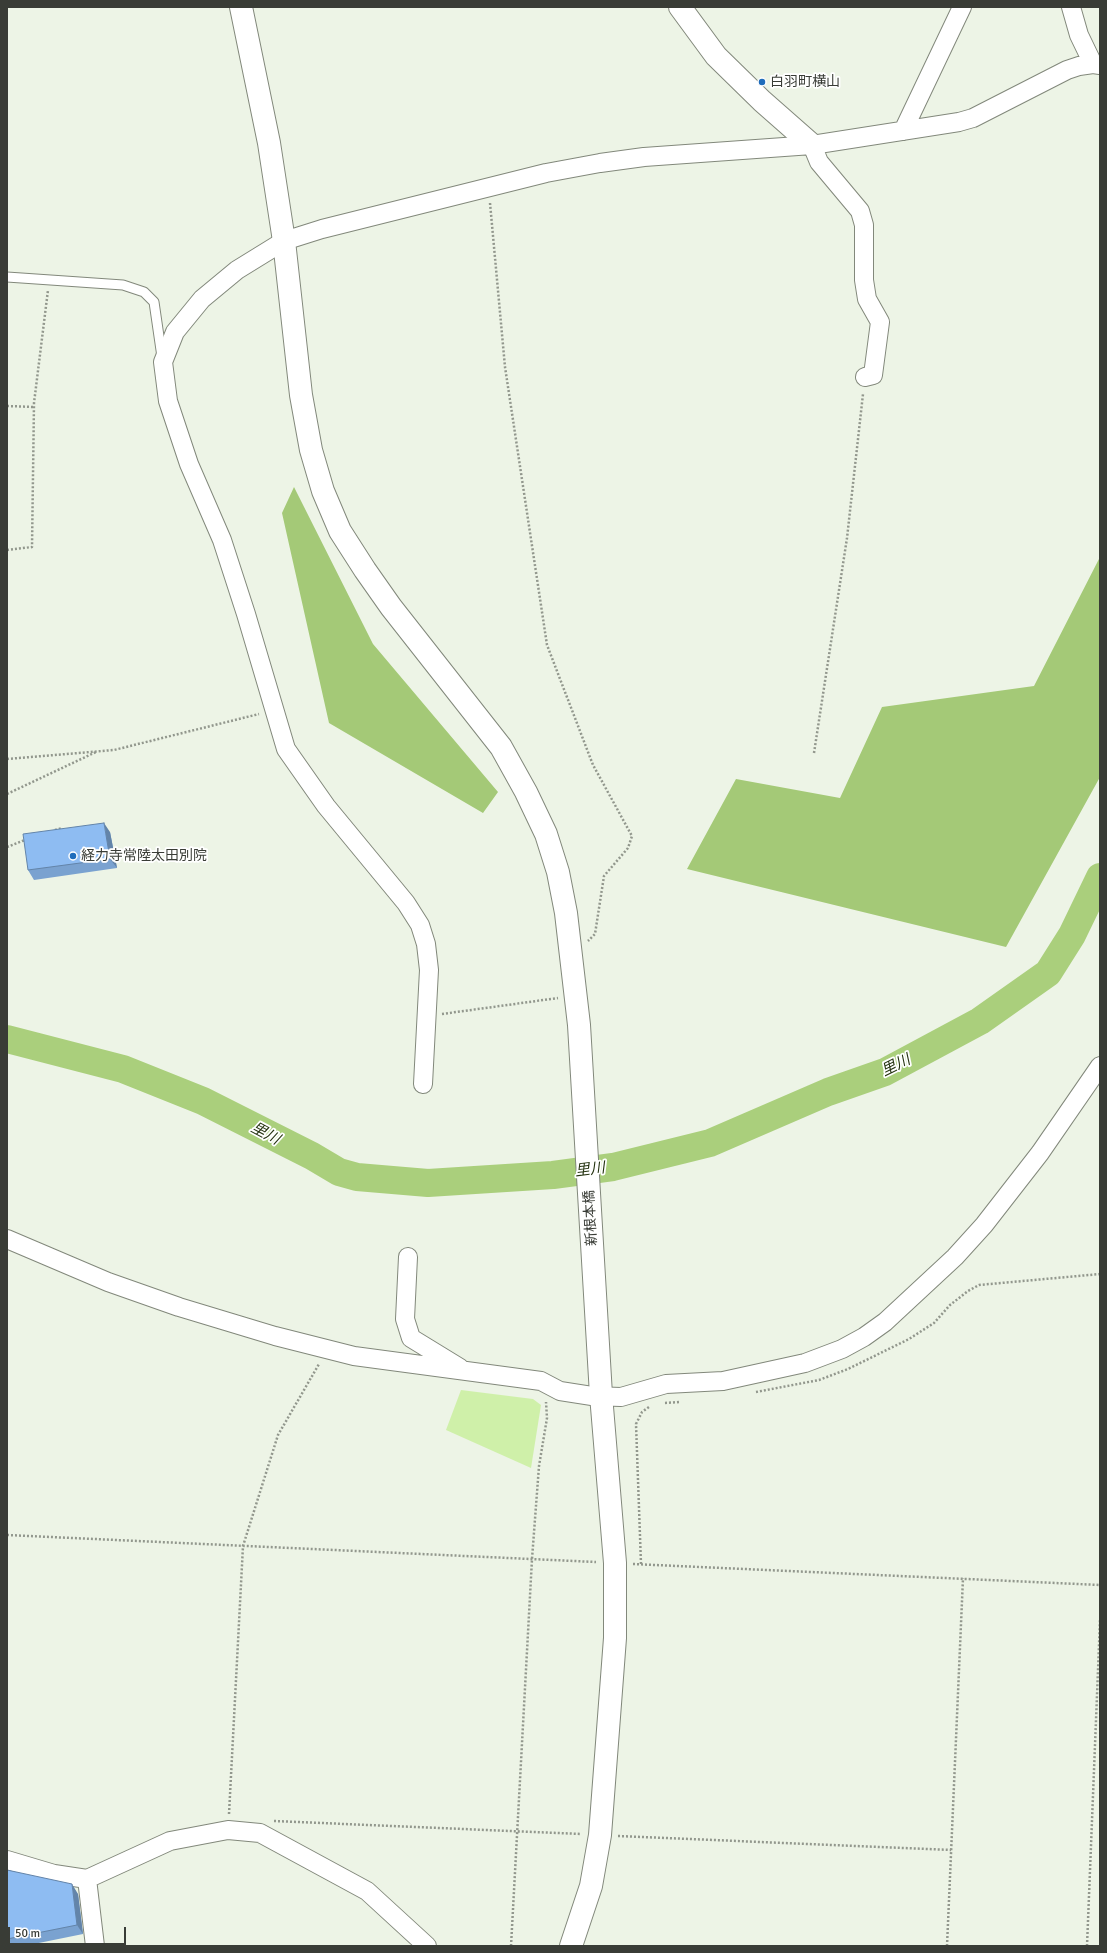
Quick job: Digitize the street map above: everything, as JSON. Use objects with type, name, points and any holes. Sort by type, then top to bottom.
[{"type":"street","name":"新根本橋","points":[[241,7],[269,143],[284,241],[301,395],[311,450],[324,491],[340,531],[364,570],[391,607],[501,747],[526,792],[546,834],[558,872],[566,913],[579,1025],[601,1391],[615,1563],[615,1638],[600,1835],[591,1886],[571,1946]]},
{"type":"street","points":[[680,7],[716,56],[762,101],[812,145],[819,162],[860,211],[864,225],[864,280],[867,299],[880,322],[873,375],[865,377]]},
{"type":"street","points":[[904,131],[962,7]]},
{"type":"street","points":[[423,1084],[429,970],[426,944],[420,926],[406,903],[326,806],[286,749],[246,614],[222,540],[189,464],[168,401],[163,362],[174,332],[202,299],[237,270],[284,241],[379,214],[546,173],[644,157],[812,145],[904,131],[973,118],[1067,70],[1096,64],[1079,35],[1071,7]]},
{"type":"street","points":[[7,1240],[108,1282],[179,1307],[275,1336],[354,1356],[541,1381],[560,1391],[583,1395],[601,1391],[621,1397],[666,1384],[723,1380],[782,1369],[805,1363],[842,1349],[864,1337],[885,1322],[921,1290],[955,1257],[984,1225],[1040,1153],[1100,1066]]},
{"type":"street","points":[[408,1257],[405,1319],[411,1338],[465,1371]]},
{"type":"street","points":[[7,1860],[54,1874],[87,1879],[170,1840],[228,1830],[260,1833],[367,1891],[428,1946]]},
{"type":"street","points":[[87,1879],[95,1946],[106,1946]]},
{"type":"lane","points":[[7,277],[123,285],[144,292],[154,302],[163,362]]},
{"type":"path","points":[[489,187],[505,367],[547,645],[593,764],[632,836],[628,848],[604,876],[595,934],[585,943]]},
{"type":"path","points":[[7,550],[32,547],[34,407],[49,280]]},
{"type":"path","points":[[814,753],[847,538],[865,377]]},
{"type":"path","points":[[7,406],[34,407]]},
{"type":"path","points":[[7,759],[114,750],[275,710]]},
{"type":"path","points":[[7,794],[98,751]]},
{"type":"path","points":[[48,833],[62,828]]},
{"type":"path","points":[[7,847],[28,840]]},
{"type":"path","points":[[426,1016],[576,995]]},
{"type":"path","points":[[753,1393],[819,1380],[848,1369],[934,1323],[956,1300],[968,1291],[980,1285],[1100,1274]]},
{"type":"path","points":[[228,1830],[243,1546],[278,1435],[320,1362]]},
{"type":"path","points":[[512,1946],[538,1466],[547,1418],[547,1404],[542,1399]]},
{"type":"path","points":[[662,1403],[684,1401]]},
{"type":"path","points":[[641,1564],[636,1424],[642,1412],[654,1404]]},
{"type":"path","points":[[7,1535],[1100,1585]]},
{"type":"path","points":[[948,1946],[962,1578]]},
{"type":"path","points":[[1087,1946],[1100,1620]]},
{"type":"green space","points":[[294,487],[373,644],[498,792],[483,813],[329,723],[282,513]]},
{"type":"green space","points":[[1100,557],[1100,777],[1006,947],[687,869],[736,779],[840,798],[882,707],[1034,686]]},
{"type":"green space","points":[[461,1390],[533,1399],[541,1405],[531,1468],[446,1430]]},
{"type":"building","name":"経力寺常陸太田別院","points":[[104,823],[110,859],[28,870],[23,834]]},
{"type":"building","points":[[7,1870],[72,1884],[77,1925],[7,1939]]},
{"type":"waterway","name":"里川","points":[[7,1039],[123,1069],[203,1101],[312,1156],[339,1172],[357,1177],[428,1183],[553,1175],[613,1167],[710,1143],[828,1092],[885,1072],[980,1021],[1048,973],[1072,935],[1100,877]]},
{"type":"place","name":"白羽町横山","points":[[762,82]]},
{"type":"place","name":"経力寺常陸太田別院","points":[[73,856]]}]
